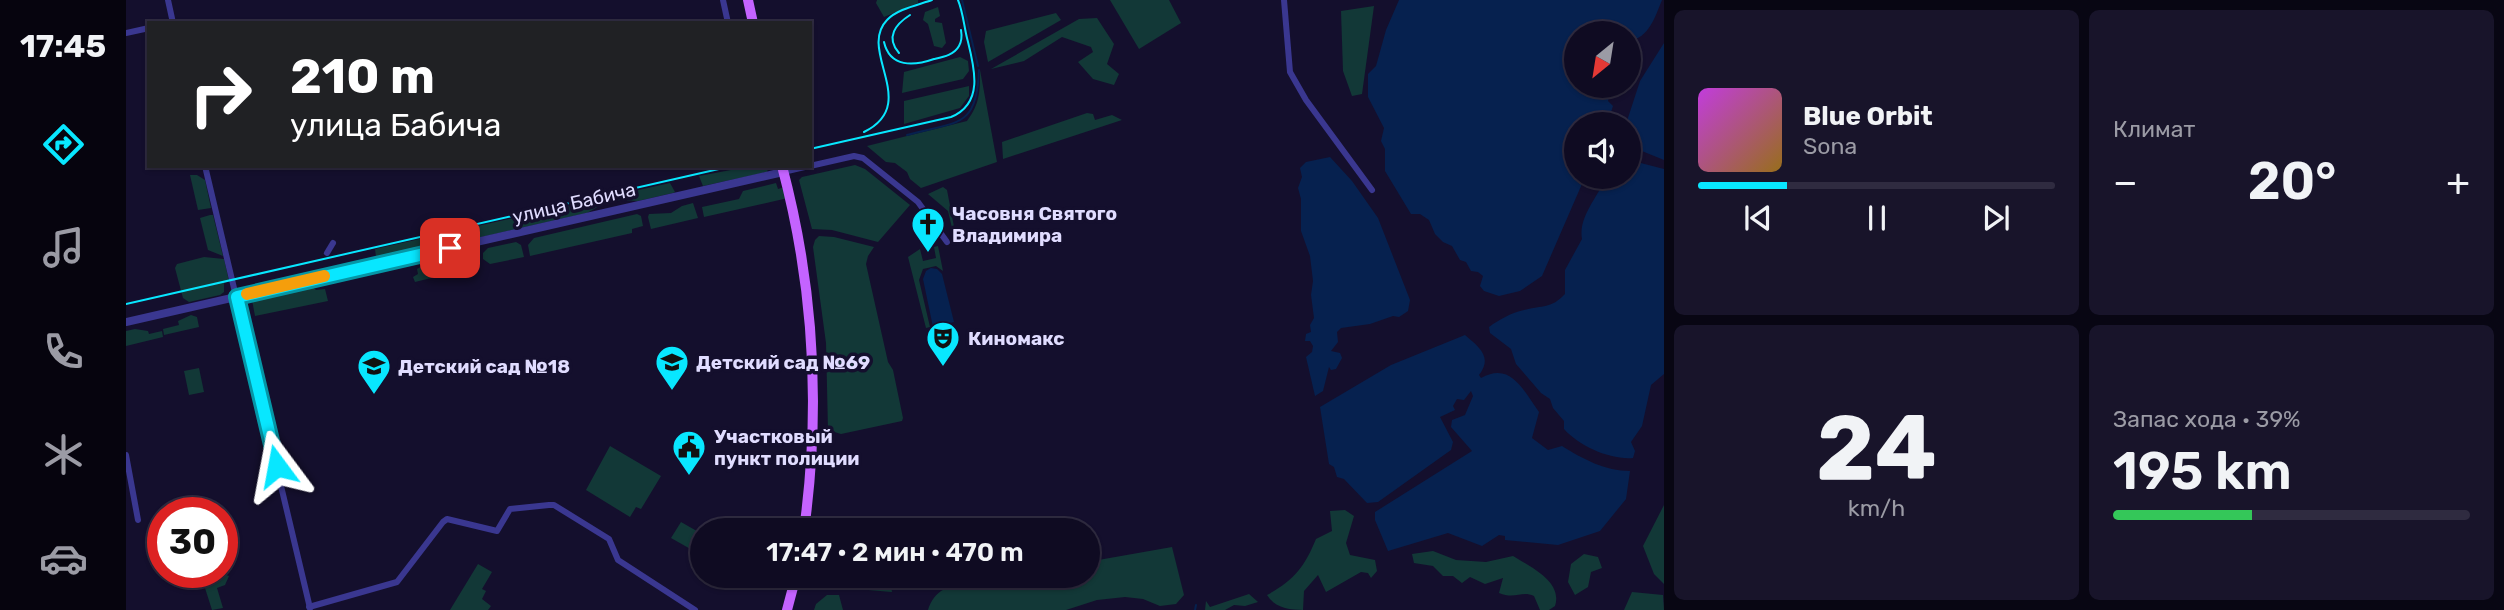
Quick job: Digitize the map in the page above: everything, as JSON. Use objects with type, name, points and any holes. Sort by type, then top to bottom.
[{"type":"main road","points":[[748,0],[753,21]]},
{"type":"main road","points":[[786,169],[799,236],[813,347],[814,424],[805,518]]},
{"type":"main road","points":[[786,169],[806,239],[817,324],[820,370],[817,463],[810,518]]},
{"type":"main road","points":[[787,610],[793,588]]},
{"type":"main road","points":[[793,610],[798,588]]},
{"type":"street","points":[[168,0],[172,21]]},
{"type":"street","points":[[723,0],[728,21]]},
{"type":"street","points":[[1284,0],[1290,72],[1306,100],[1372,190]]},
{"type":"street","points":[[126,33],[147,28]]},
{"type":"street","points":[[812,165],[859,156],[913,197],[947,242]]},
{"type":"street","points":[[205,168],[310,609],[397,582],[447,519],[497,531],[510,509],[554,505],[609,539],[618,559],[695,610]]},
{"type":"street","name":"улица Бабича","points":[[126,322],[786,169]]},
{"type":"street","points":[[327,253],[333,243]]},
{"type":"street","points":[[126,455],[138,520]]},
{"type":"green space","points":[[877,0],[918,0],[918,3],[884,17]]},
{"type":"green space","points":[[1110,0],[1169,0],[1181,23],[1139,49]]},
{"type":"green space","points":[[1374,6],[1362,94],[1352,96],[1343,71],[1341,11]]},
{"type":"green space","points":[[938,7],[940,16],[935,22],[942,23],[946,43],[942,48],[934,46],[928,24],[923,20],[925,12]]},
{"type":"green space","points":[[1056,13],[1061,20],[988,62],[984,42],[986,31]]},
{"type":"green space","points":[[1097,18],[1114,44],[1107,64],[1119,74],[1114,85],[1093,79],[1078,62],[1093,52],[1091,47],[1062,37],[1024,61],[991,69],[1079,19]]},
{"type":"green space","points":[[960,57],[968,61],[969,71],[963,79],[902,93],[904,72]]},
{"type":"green space","points":[[980,70],[997,162],[921,188],[910,179],[907,172],[895,163],[886,162],[867,146],[967,121],[975,109]]},
{"type":"green space","points":[[969,86],[969,96],[960,108],[904,124],[904,101]]},
{"type":"green space","points":[[1087,113],[1093,114],[1095,120],[1112,115],[1122,120],[1003,159],[1002,142]]},
{"type":"green space","points":[[855,165],[865,169],[910,205],[878,242],[832,230],[812,229],[799,180],[802,177]]},
{"type":"green space","points":[[741,168],[769,168],[767,172],[703,186],[699,176]]},
{"type":"green space","points":[[190,175],[197,175],[205,180],[211,208],[198,210]]},
{"type":"green space","points":[[670,183],[675,192],[673,193],[638,201],[620,200],[603,204],[587,213],[381,260],[376,257],[375,249]]},
{"type":"green space","points":[[776,183],[778,189],[785,187],[788,198],[704,217],[702,207],[739,199],[743,191]]},
{"type":"green space","points":[[943,187],[947,190],[955,232],[948,211],[928,194]]},
{"type":"green space","points":[[693,203],[698,218],[651,229],[649,214],[671,213]]},
{"type":"green space","points":[[637,214],[641,216],[643,226],[632,229],[632,233],[530,256],[528,245],[534,238]]},
{"type":"green space","points":[[213,215],[223,256],[208,250],[200,218]]},
{"type":"green space","points":[[819,236],[874,247],[866,264],[888,362],[893,370],[902,421],[841,434],[828,430],[826,343],[813,247]]},
{"type":"green space","points":[[516,242],[521,245],[524,257],[490,264],[483,259],[483,253],[488,248]]},
{"type":"green space","points":[[938,246],[943,271],[936,266],[923,269],[919,280],[930,327],[926,328],[908,257],[920,249],[923,261],[936,258],[934,247]]},
{"type":"green space","points":[[473,254],[476,267],[415,282],[413,277],[418,274],[417,269],[431,261]]},
{"type":"green space","points":[[204,257],[224,259],[229,281],[224,283],[224,292],[220,295],[189,302],[183,298],[175,268],[177,264]]},
{"type":"green space","points":[[311,286],[316,290],[325,289],[328,301],[255,316],[252,300]]},
{"type":"green space","points":[[191,315],[197,317],[199,327],[164,335],[163,329],[179,325],[178,321]]},
{"type":"green space","points":[[126,331],[148,331],[149,334],[162,331],[163,337],[126,346]]},
{"type":"green space","points":[[199,368],[204,392],[189,395],[184,371]]},
{"type":"green space","points":[[610,446],[661,476],[641,509],[636,507],[630,517],[586,490]]},
{"type":"green space","points":[[1664,505],[1664,584],[1654,574],[1643,546]]},
{"type":"green space","points":[[1345,510],[1354,516],[1346,543],[1350,555],[1375,560],[1377,571],[1371,578],[1368,573],[1361,572],[1326,592],[1318,575],[1304,591],[1303,610],[1288,609],[1274,603],[1267,595],[1297,572],[1316,539],[1332,531],[1330,511]]},
{"type":"green space","points":[[681,522],[690,527],[690,549],[671,538]]},
{"type":"green space","points":[[1172,547],[1184,595],[1176,604],[1160,606],[1143,599],[1125,597],[1097,600],[1066,610],[928,610],[934,598],[949,588],[1100,588],[1100,560]]},
{"type":"green space","points":[[1433,551],[1456,560],[1486,562],[1513,556],[1536,570],[1550,583],[1556,597],[1555,606],[1549,610],[1540,610],[1534,596],[1499,593],[1503,578],[1485,584],[1470,577],[1462,583],[1453,576],[1443,576],[1433,566],[1414,563],[1412,554]]},
{"type":"green space","points":[[1584,554],[1598,557],[1602,568],[1591,572],[1588,587],[1575,595],[1568,582],[1571,564]]},
{"type":"green space","points":[[478,564],[492,572],[482,589],[486,591],[482,599],[491,606],[488,610],[450,610]]},
{"type":"green space","points":[[205,588],[217,588],[223,608],[212,610]]},
{"type":"green space","points":[[844,588],[891,588],[892,592]]},
{"type":"green space","points":[[1632,592],[1663,595],[1664,610],[1624,610]]},
{"type":"green space","points":[[1249,594],[1258,602],[1245,606],[1234,605],[1225,610],[1205,610],[1206,601],[1210,607]]},
{"type":"green space","points":[[827,595],[839,595],[843,610],[814,610],[816,604]]},
{"type":"water","points":[[1399,0],[1662,0],[1650,26],[1642,36],[1642,21],[1564,21],[1564,98],[1609,98],[1608,101],[1613,106],[1611,112],[1564,112],[1564,189],[1580,189],[1542,276],[1520,291],[1499,296],[1484,291],[1480,286],[1483,276],[1471,271],[1466,262],[1460,260],[1452,246],[1435,234],[1429,220],[1420,214],[1411,214],[1385,171],[1385,149],[1381,141],[1384,128],[1368,97],[1368,74],[1376,66],[1386,30]]},
{"type":"water","points":[[1664,43],[1664,160],[1641,151],[1641,112],[1630,112],[1634,98],[1642,98],[1642,78]]},
{"type":"water","points":[[1330,157],[1352,181],[1378,218],[1410,300],[1408,311],[1399,317],[1393,316],[1370,324],[1341,328],[1337,332],[1338,342],[1331,351],[1340,353],[1342,358],[1336,369],[1331,370],[1329,367],[1323,391],[1315,396],[1306,357],[1312,352],[1313,346],[1310,341],[1305,341],[1306,334],[1311,332],[1310,325],[1314,318],[1311,295],[1313,281],[1310,256],[1301,231],[1301,199],[1298,188],[1302,177],[1300,168],[1306,162]]},
{"type":"water","points":[[1641,163],[1664,169],[1664,374],[1651,385],[1642,426],[1631,442],[1635,451],[1633,458],[1615,457],[1596,451],[1570,435],[1564,429],[1564,421],[1553,408],[1550,399],[1541,393],[1516,364],[1511,349],[1490,333],[1489,327],[1501,319],[1551,304],[1565,294],[1565,270],[1582,239],[1586,214],[1600,189],[1641,189]]},
{"type":"water","points":[[931,268],[942,274],[954,322],[933,327],[923,279],[926,271]]},
{"type":"water","points":[[1465,335],[1479,348],[1484,358],[1485,363],[1479,375],[1481,378],[1500,373],[1508,375],[1522,387],[1539,412],[1532,438],[1548,450],[1562,446],[1603,467],[1630,471],[1626,499],[1600,531],[1558,545],[1505,540],[1505,536],[1499,535],[1482,546],[1448,533],[1388,551],[1375,520],[1375,512],[1472,451],[1451,427],[1452,420],[1465,415],[1473,396],[1471,391],[1464,400],[1457,399],[1453,406],[1455,410],[1440,417],[1453,442],[1451,450],[1378,502],[1367,503],[1344,479],[1337,477],[1334,467],[1329,464],[1320,407],[1391,365]]},
{"type":"waterway","points":[[962,0],[978,66]]},
{"type":"waterway","points":[[907,135],[961,120],[974,104],[979,70]]},
{"type":"waterway","points":[[1195,610],[1196,605]]},
{"type":"tram line","points":[[864,132],[880,120],[887,107],[888,92],[879,47],[880,33],[887,20],[896,13],[932,0]]},
{"type":"tram line","points":[[812,149],[951,117],[962,111],[973,93],[974,72],[958,0]]},
{"type":"tram line","points":[[899,53],[893,42],[894,31],[900,22],[910,15]]},
{"type":"tram line","points":[[884,42],[897,61],[919,63],[954,52],[961,42],[961,30]]},
{"type":"tram line","points":[[126,304],[723,168]]},
{"type":"slow traffic","points":[[247,294],[324,276]]},
{"type":"place","name":"Часовня Святого Владимира","points":[[928,254]]},
{"type":"place","name":"Киномакс","points":[[943,368]]},
{"type":"place","name":"Детский сад №69","points":[[672,392]]},
{"type":"place","name":"Детский сад №18","points":[[374,396]]},
{"type":"place","name":"Участковый пункт полиции","points":[[689,477]]},
{"type":"route","points":[[277,466],[237,297],[450,248]]}]
